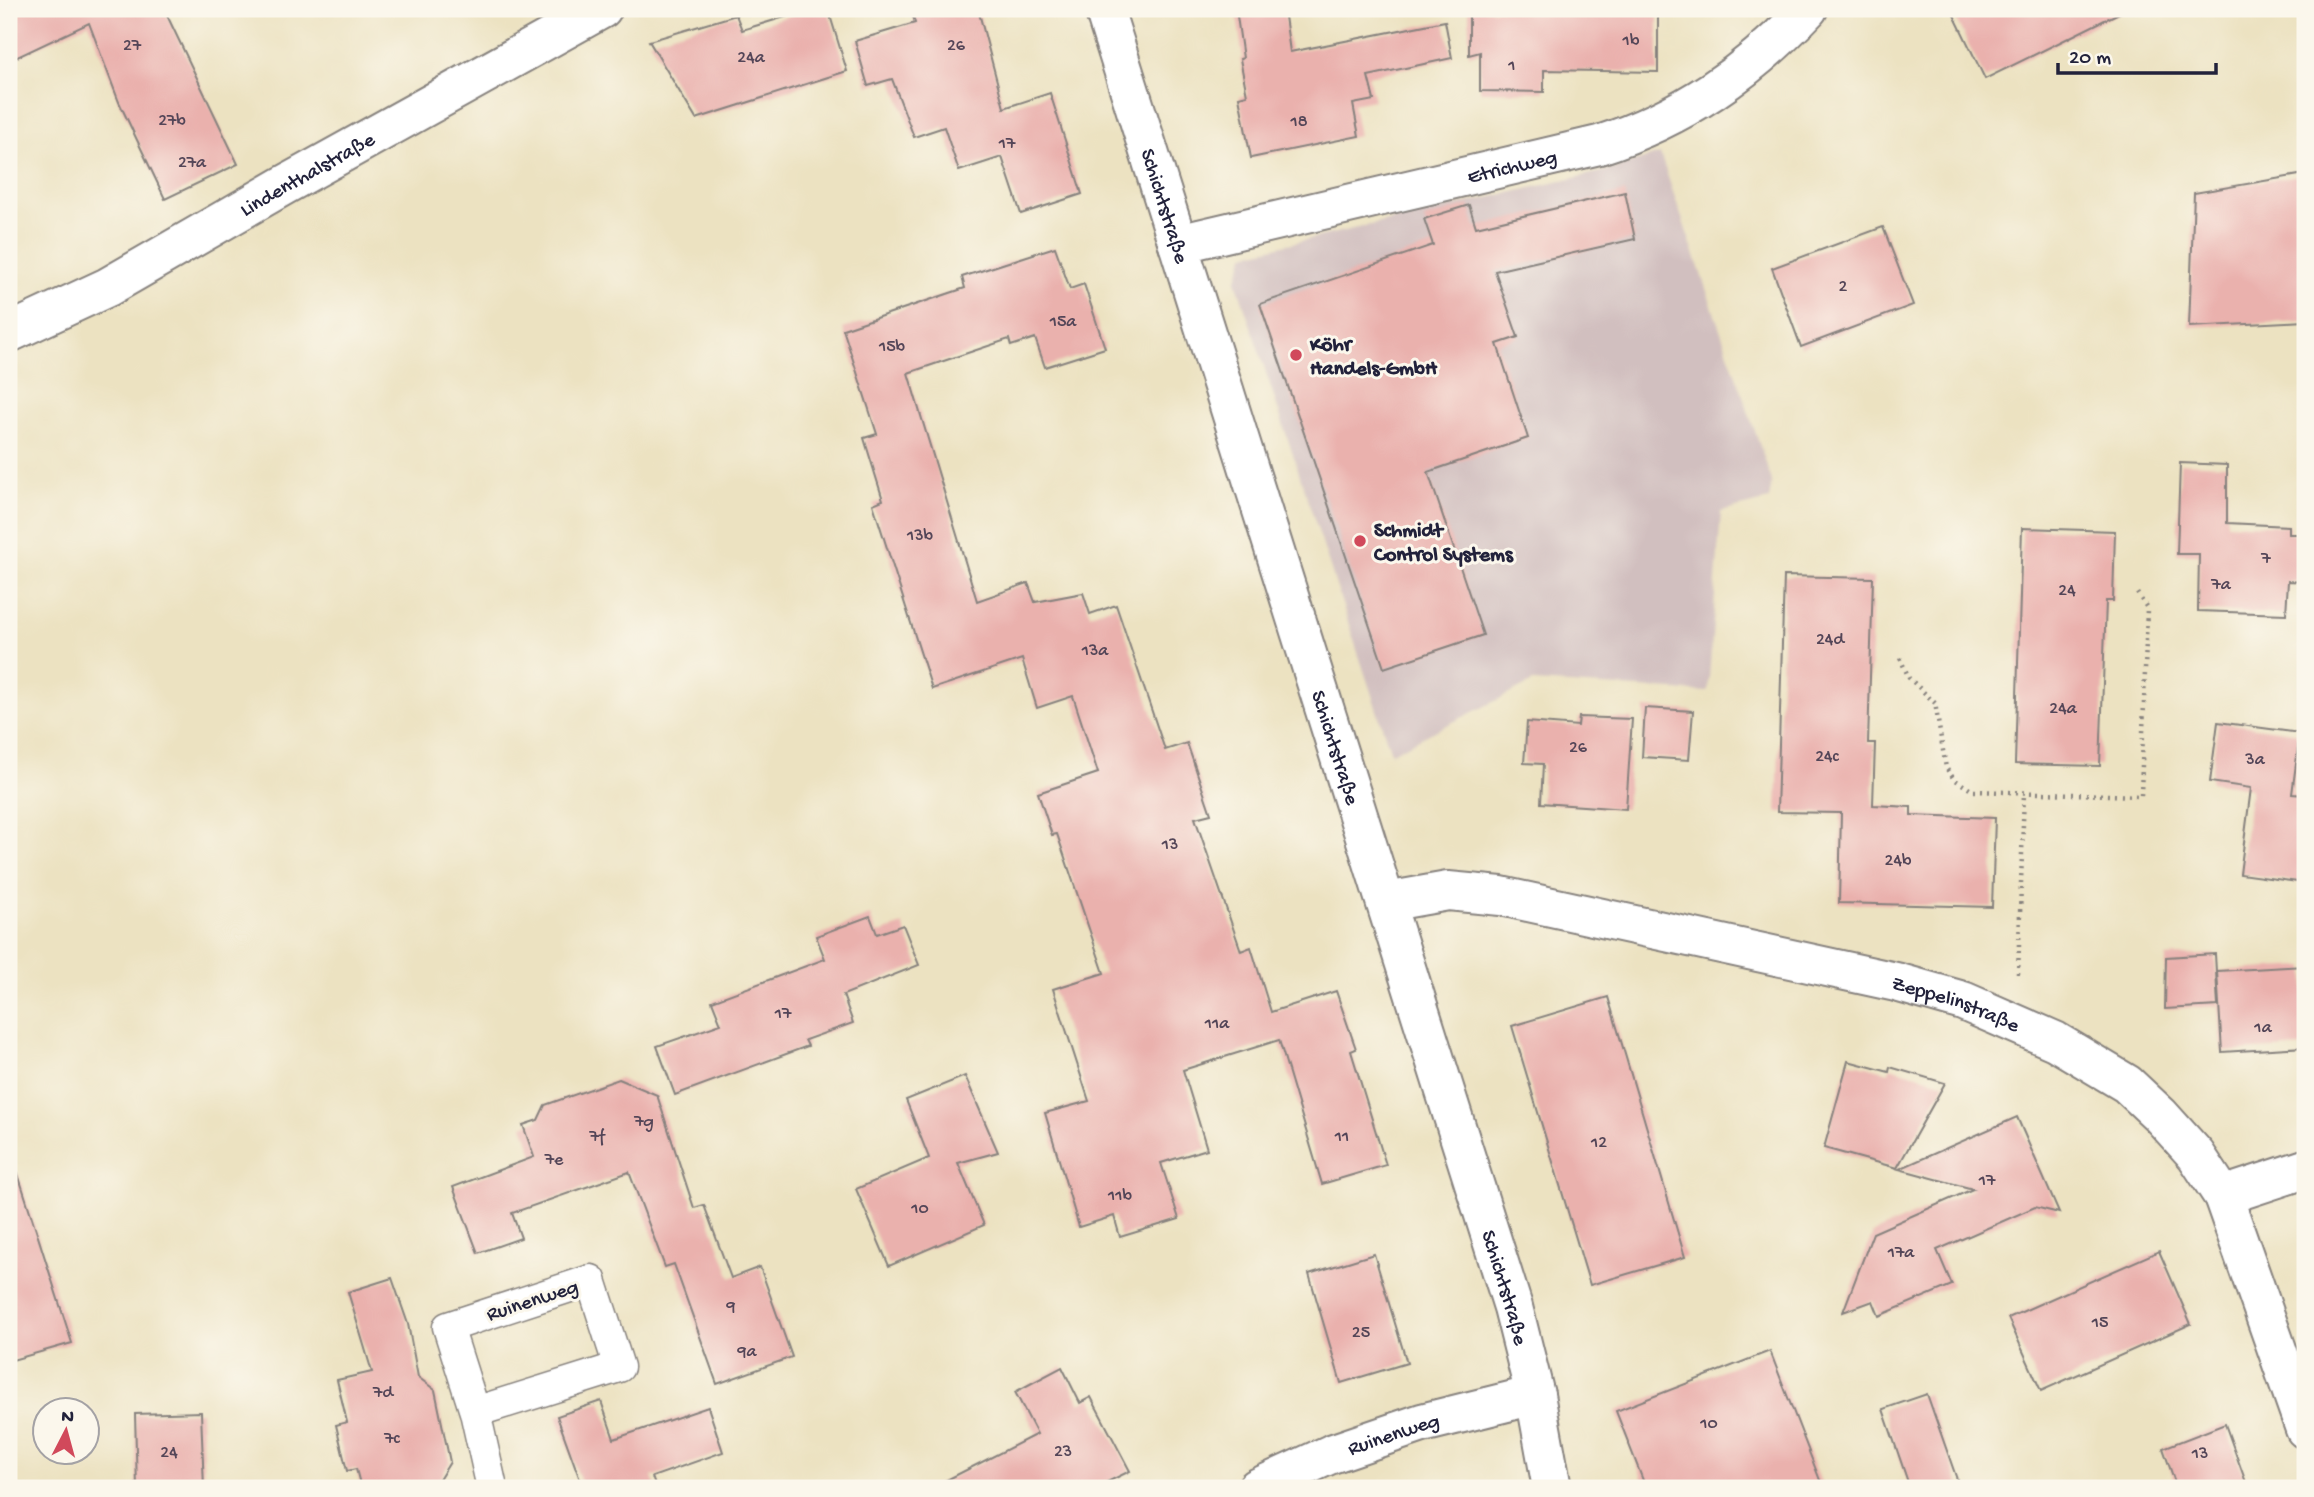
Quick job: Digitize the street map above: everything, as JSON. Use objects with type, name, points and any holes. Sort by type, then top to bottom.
[{"type":"street","name":"Lindenthalstraße","points":[[9,333],[108,287],[283,186],[602,9]]},
{"type":"street","name":"Schichtstraße","points":[[1104,9],[1513,1307],[1535,1395],[1552,1488]]},
{"type":"street","name":"Etrichweg","points":[[1178,244],[1585,148],[1638,132],[1674,115],[1745,67],[1808,9]]},
{"type":"street","name":"Zeppelinstraße","points":[[1386,902],[1448,891],[1501,896],[1896,982],[1963,1001],[2055,1041],[2127,1084],[2196,1155],[2223,1195],[2305,1429]]},
{"type":"street","points":[[2223,1195],[2305,1168]]},
{"type":"street","name":"Ruinenweg","points":[[1257,1488],[1331,1454],[1422,1423],[1535,1395]]},
{"type":"lane","name":"Ruinenweg","points":[[475,1412],[620,1367],[592,1280],[448,1327],[475,1412],[492,1488]]},
{"type":"path","points":[[1900,658],[1909,678],[1935,703],[1946,768],[1954,779],[1973,791],[2141,796],[2147,608],[2135,590]]},
{"type":"path","points":[[2016,1023],[2024,793]]},
{"type":"shaded area","points":[[1660,154],[1772,481],[1769,500],[1721,512],[1708,692],[1533,682],[1391,753],[1236,281],[1245,254],[1605,171]]},
{"type":"building","points":[[9,9],[164,9],[238,164],[165,199],[119,102],[89,23],[9,61]]},
{"type":"building","points":[[811,9],[828,9],[847,71],[696,119],[649,41],[736,15],[742,30]]},
{"type":"building","points":[[911,9],[978,9],[1004,108],[1050,93],[1082,194],[1021,214],[1002,157],[959,171],[944,127],[914,137],[892,79],[868,86],[855,41],[915,23]]},
{"type":"building","points":[[1236,9],[1284,9],[1290,52],[1445,21],[1452,58],[1368,76],[1374,100],[1353,104],[1359,136],[1251,158],[1239,97],[1247,95],[1240,59],[1243,58]]},
{"type":"building","points":[[1469,9],[1658,9],[1658,72],[1544,70],[1544,92],[1480,91],[1480,52],[1469,55]]},
{"type":"building","points":[[1951,9],[2127,9],[1985,79]]},
{"type":"building","points":[[2305,174],[2305,321],[2189,327],[2194,193]]},
{"type":"building","points":[[1625,192],[1635,239],[1495,271],[1518,337],[1497,344],[1528,438],[1428,472],[1483,635],[1384,668],[1260,304],[1433,245],[1424,219],[1469,205],[1476,227]]},
{"type":"building","points":[[1883,227],[1913,305],[1801,347],[1772,268]]},
{"type":"building","points":[[1055,247],[1070,289],[1084,284],[1105,348],[1045,367],[1035,338],[1011,346],[1009,339],[908,373],[977,601],[1028,583],[1035,602],[1083,593],[1090,614],[1116,605],[1165,750],[1187,743],[1211,814],[1195,818],[1241,951],[1251,947],[1271,1012],[1336,991],[1356,1049],[1351,1051],[1386,1165],[1322,1184],[1279,1040],[1183,1070],[1207,1149],[1161,1163],[1179,1219],[1120,1237],[1114,1216],[1079,1227],[1045,1113],[1089,1101],[1053,989],[1104,973],[1057,834],[1052,835],[1038,793],[1098,773],[1073,696],[1037,708],[1022,659],[932,689],[873,504],[883,500],[864,438],[877,434],[843,329],[965,288],[962,277]]},
{"type":"building","points":[[2180,463],[2227,465],[2227,523],[2289,526],[2289,534],[2305,534],[2305,582],[2288,581],[2286,614],[2198,611],[2199,554],[2177,554]]},
{"type":"building","points":[[2022,528],[2115,531],[2113,601],[2106,601],[2100,766],[2015,764]]},
{"type":"building","points":[[1784,576],[1873,578],[1868,743],[1875,743],[1873,805],[1911,807],[1911,815],[1995,818],[1992,907],[1839,903],[1841,813],[1777,812]]},
{"type":"building","points":[[1645,708],[1693,711],[1689,760],[1642,757]]},
{"type":"building","points":[[1579,717],[1632,719],[1626,809],[1541,803],[1543,764],[1524,763],[1527,722],[1578,726]]},
{"type":"building","points":[[2218,722],[2300,733],[2292,794],[2305,795],[2305,883],[2240,874],[2251,788],[2210,782]]},
{"type":"building","points":[[870,916],[877,934],[903,925],[919,965],[843,995],[853,1023],[805,1040],[808,1046],[675,1095],[657,1046],[721,1024],[712,1001],[825,959],[816,936]]},
{"type":"building","points":[[2215,954],[2218,1006],[2165,1009],[2166,957]]},
{"type":"building","points":[[2305,966],[2305,1047],[2222,1052],[2217,971]]},
{"type":"building","points":[[1608,997],[1685,1257],[1590,1285],[1512,1026]]},
{"type":"building","points":[[1848,1061],[1889,1072],[1890,1067],[1945,1083],[1897,1168],[1824,1148]]},
{"type":"building","points":[[965,1076],[998,1152],[958,1163],[984,1225],[889,1266],[856,1189],[929,1158],[906,1100]]},
{"type":"building","points":[[619,1079],[657,1095],[694,1208],[704,1205],[731,1278],[760,1267],[792,1357],[717,1384],[674,1264],[665,1267],[629,1172],[512,1213],[521,1238],[478,1253],[453,1187],[534,1157],[523,1125],[538,1120],[545,1105]]},
{"type":"building","points":[[2017,1117],[2059,1213],[2035,1207],[1937,1250],[1952,1285],[1879,1316],[1873,1301],[1843,1312],[1873,1233],[1973,1189],[1899,1169]]},
{"type":"building","points":[[18,1174],[72,1343],[9,1361],[9,1175]]},
{"type":"building","points":[[2159,1251],[2191,1324],[2041,1391],[2008,1318]]},
{"type":"building","points":[[1374,1254],[1407,1363],[1341,1383],[1309,1274]]},
{"type":"building","points":[[392,1278],[408,1324],[418,1377],[435,1390],[450,1462],[434,1488],[361,1488],[356,1469],[347,1471],[336,1425],[347,1422],[337,1380],[372,1372],[348,1292]]},
{"type":"building","points":[[1770,1351],[1823,1488],[1646,1488],[1616,1411]]},
{"type":"building","points":[[1062,1367],[1080,1403],[1091,1397],[1130,1471],[1095,1488],[931,1488],[1037,1434],[1015,1392]]},
{"type":"building","points":[[1927,1394],[1960,1488],[1910,1488],[1883,1409]]},
{"type":"building","points":[[601,1401],[614,1439],[708,1407],[723,1452],[652,1477],[656,1488],[583,1488],[557,1416]]},
{"type":"building","points":[[201,1412],[204,1488],[137,1488],[135,1414]]},
{"type":"building","points":[[2225,1424],[2248,1488],[2177,1488],[2163,1448]]},
{"type":"place","name":"Köhr Handels-GmbH","points":[[1296,355]]},
{"type":"place","name":"Schmidt Control Systems","points":[[1360,541]]}]
